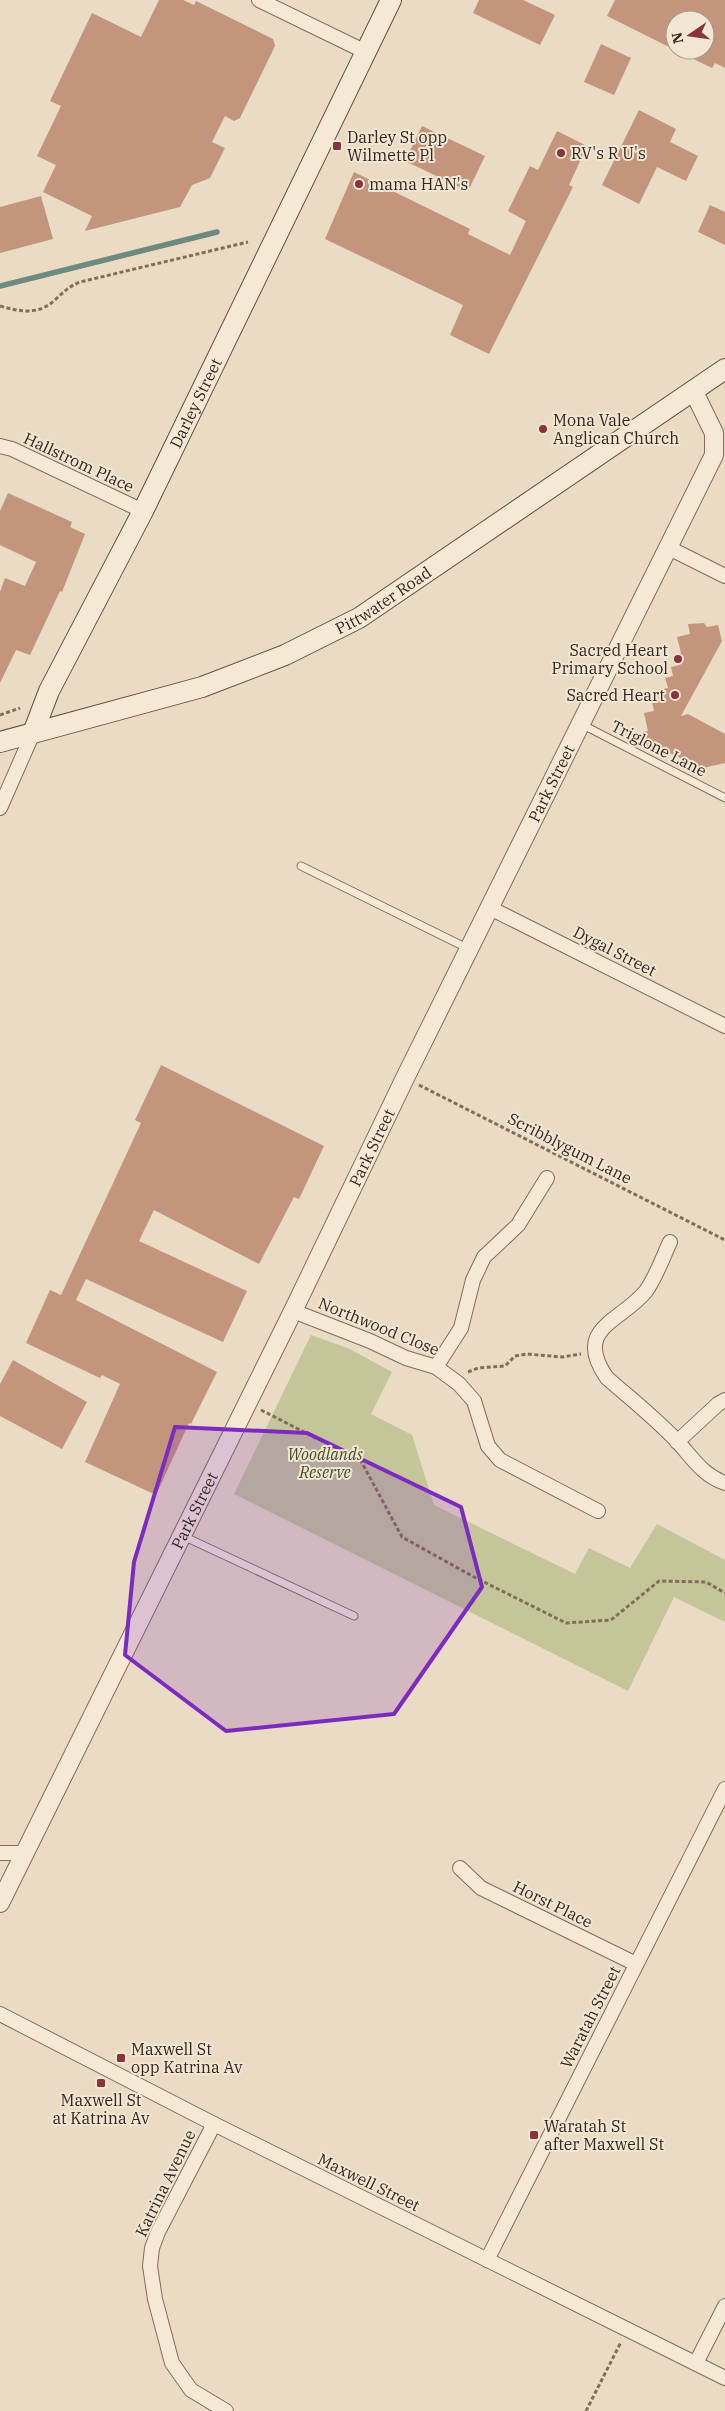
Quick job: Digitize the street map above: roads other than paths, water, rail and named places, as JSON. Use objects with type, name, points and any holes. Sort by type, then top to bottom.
[{"type":"main road","name":"Darley Street","points":[[33,733],[49,692],[143,511],[392,0]]},
{"type":"main road","name":"Pittwater Road","points":[[0,742],[202,687],[285,655],[359,618],[725,369]]},
{"type":"street","points":[[259,0],[366,52]]},
{"type":"street","name":"Park Street","points":[[0,1903],[180,1535],[293,1311],[405,1078],[670,548],[714,455],[714,434],[694,390]]},
{"type":"street","name":"Hallstrom Place","points":[[0,446],[12,449],[143,511]]},
{"type":"street","points":[[670,548],[725,576]]},
{"type":"street","name":"Darley Street","points":[[0,808],[33,733]]},
{"type":"street","name":"Dygal Street","points":[[490,908],[725,1026]]},
{"type":"street","points":[[436,1366],[461,1328],[473,1280],[484,1257],[518,1225],[547,1178]]},
{"type":"street","points":[[670,1242],[647,1290],[628,1308],[609,1320],[598,1335],[594,1353],[599,1366],[607,1378],[677,1442],[691,1460],[725,1483]]},
{"type":"street","name":"Northwood Close","points":[[293,1311],[370,1341],[406,1358],[436,1366],[459,1384],[474,1401],[488,1446],[500,1460],[598,1510]]},
{"type":"street","points":[[677,1442],[718,1404],[725,1400]]},
{"type":"street","name":"Waratah Street","points":[[487,2260],[725,1789]]},
{"type":"street","points":[[0,1853],[25,1853]]},
{"type":"street","name":"Horst Place","points":[[460,1868],[480,1888],[636,1964]]},
{"type":"street","name":"Maxwell Street","points":[[0,2014],[214,2124],[725,2378]]},
{"type":"street","name":"Katrina Avenue","points":[[214,2124],[158,2232],[152,2248],[150,2266],[155,2299],[172,2363],[191,2390],[226,2411]]},
{"type":"street","points":[[696,2363],[725,2306]]},
{"type":"lane","name":"Triglone Lane","points":[[581,724],[725,798]]},
{"type":"lane","points":[[301,866],[470,949]]},
{"type":"lane","points":[[180,1535],[354,1616]]},
{"type":"waterway","points":[[0,286],[217,232]]},
{"type":"place","name":"Darley St opp Wilmette Pl","points":[[337,146]]},
{"type":"place","name":"RV's R U's","points":[[561,153]]},
{"type":"place","name":"mama HAN's","points":[[359,184]]},
{"type":"place","name":"Mona Vale Anglican Church","points":[[543,429]]},
{"type":"place","name":"Sacred Heart Primary School","points":[[678,659]]},
{"type":"place","name":"Sacred Heart","points":[[675,695]]},
{"type":"place","name":"Maxwell St opp Katrina Av","points":[[121,2058]]},
{"type":"place","name":"Maxwell St at Katrina Av","points":[[101,2083]]},
{"type":"place","name":"Waratah St after Maxwell St","points":[[534,2135]]},
{"type":"park label","name":"Woodlands Reserve","points":[[325,1463]]}]
